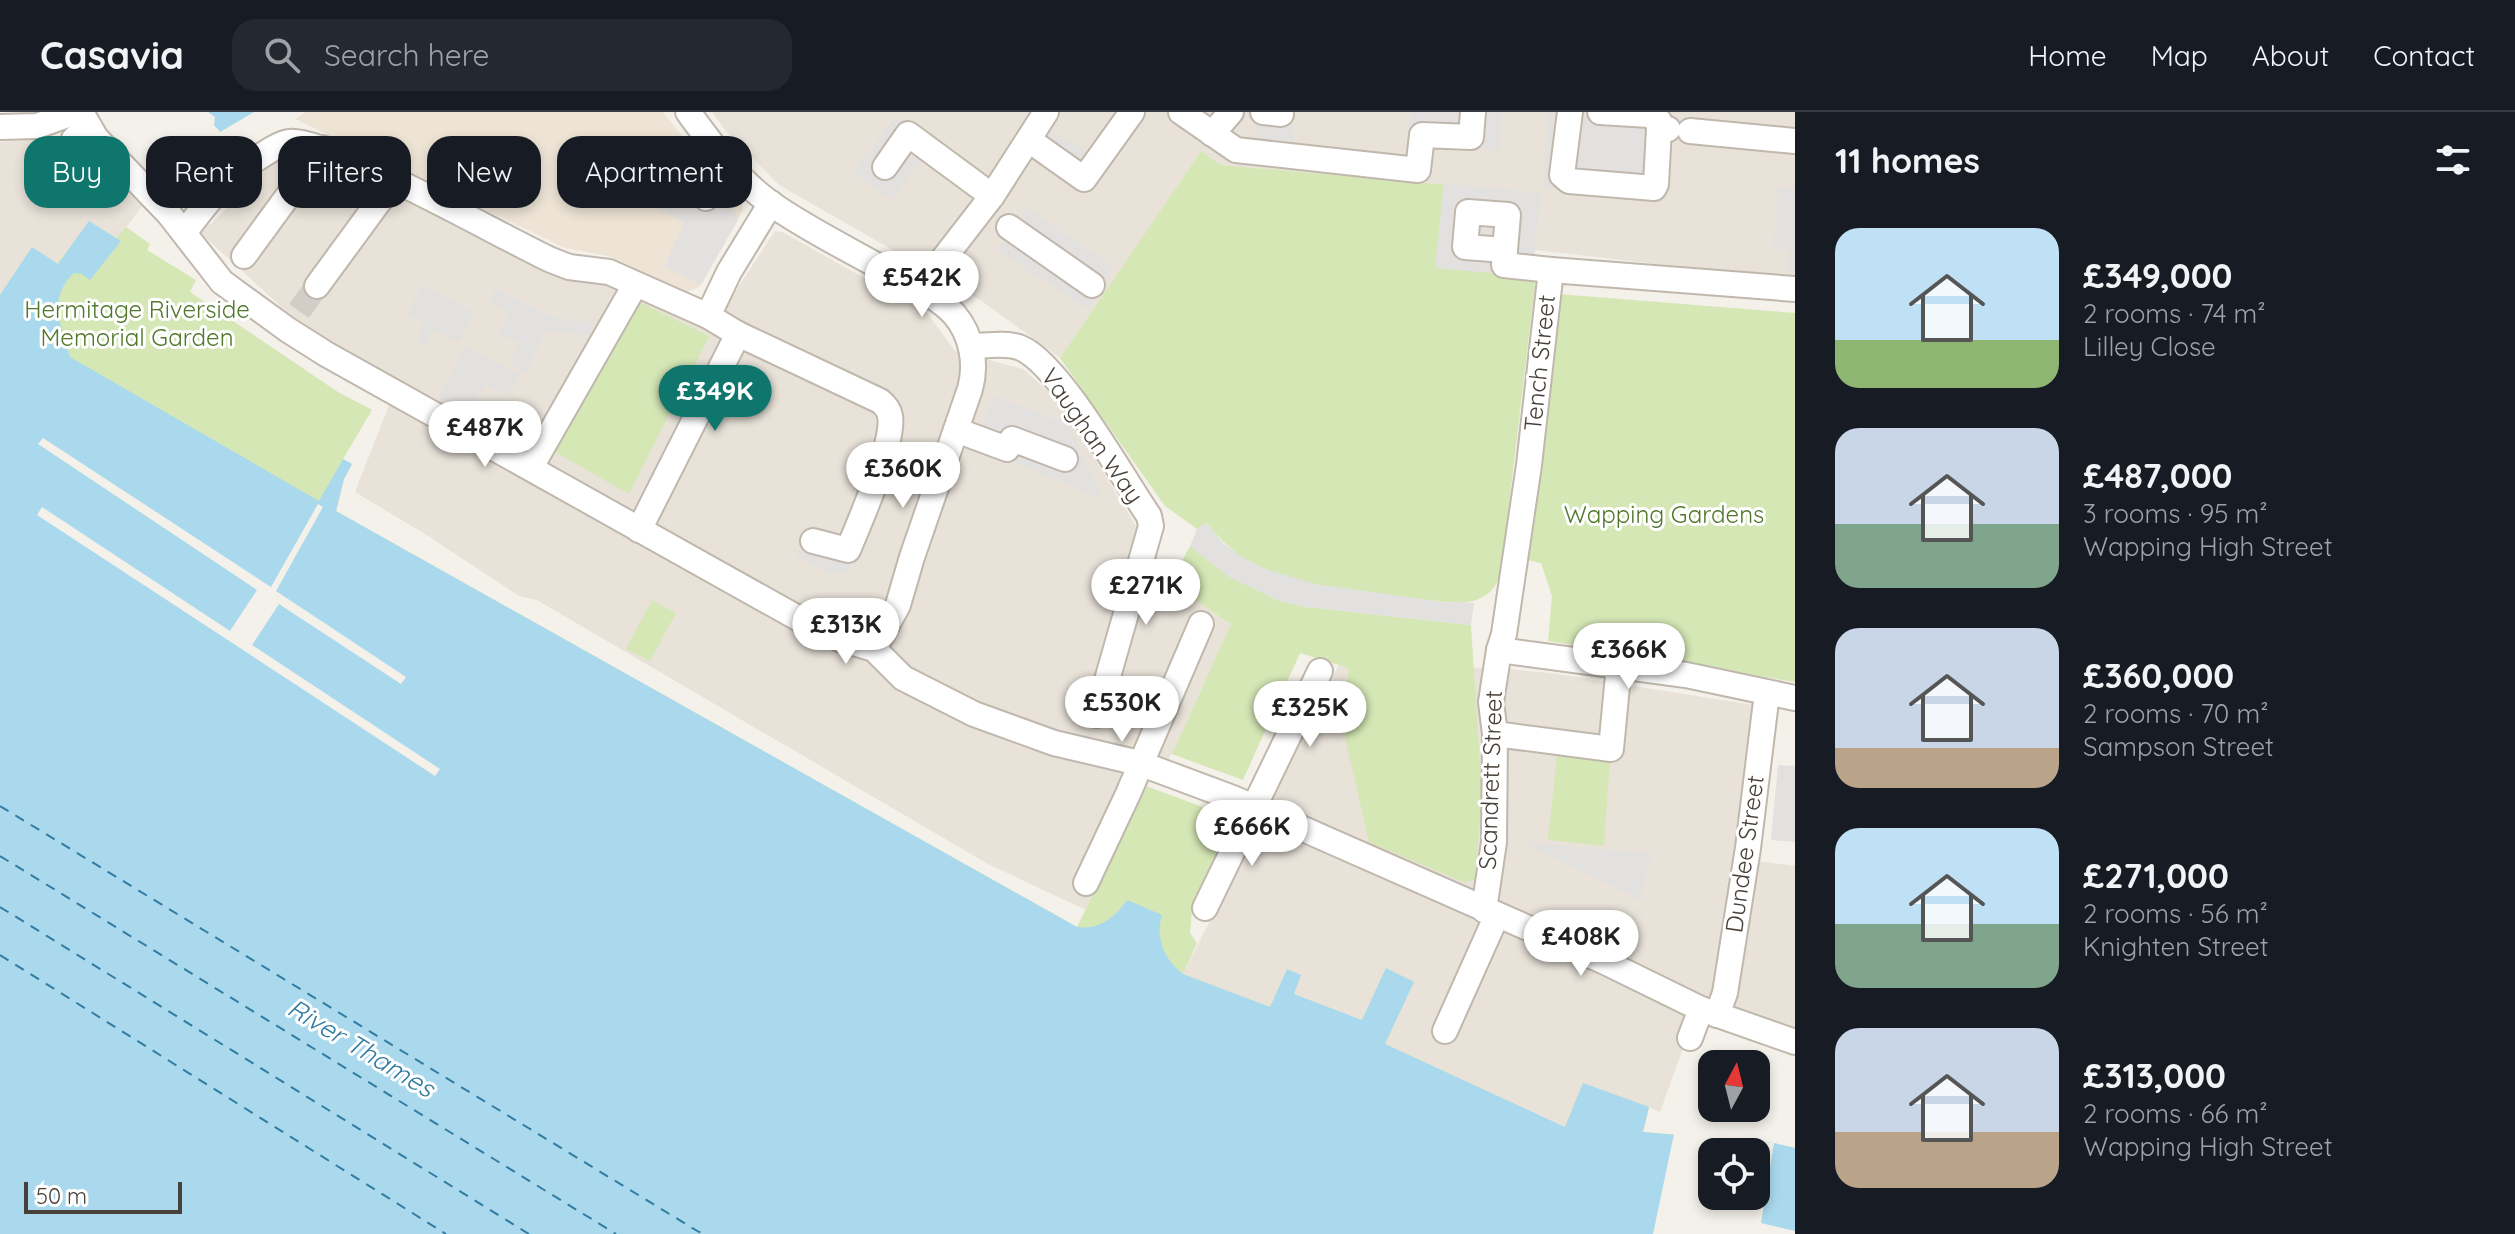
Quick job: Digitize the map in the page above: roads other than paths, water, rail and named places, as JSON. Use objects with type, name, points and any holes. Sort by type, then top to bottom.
[{"type":"street","points":[[688,112],[707,136]]},
{"type":"street","points":[[920,289],[995,212],[1029,140],[1046,112]]},
{"type":"street","points":[[1029,140],[1084,179],[1132,112]]},
{"type":"street","points":[[1181,112],[1236,150],[1418,170],[1422,135],[1471,137],[1473,112]]},
{"type":"street","points":[[1212,134],[1231,112]]},
{"type":"street","points":[[1570,112],[1562,175],[1569,181],[1654,188],[1672,130]]},
{"type":"street","points":[[1600,112],[1656,117],[1672,130],[1795,141]]},
{"type":"street","points":[[0,127],[37,126],[82,117]]},
{"type":"street","points":[[75,136],[82,117]]},
{"type":"street","points":[[82,117],[184,233],[222,282],[293,320],[351,368],[534,462],[639,530],[812,626],[840,639],[874,649],[897,673],[949,702],[1015,730],[1139,763],[1255,807],[1605,962],[1709,1012],[1795,1042]]},
{"type":"street","points":[[885,167],[908,134],[995,212],[1092,285]]},
{"type":"street","points":[[184,233],[226,180],[278,146]]},
{"type":"street","points":[[752,187],[798,221],[920,289],[956,316],[971,346],[974,376],[898,605],[874,649]]},
{"type":"street","points":[[411,190],[551,260],[569,267],[609,272],[708,316],[738,334],[887,407],[891,418],[888,437],[848,550],[813,541]]},
{"type":"street","points":[[708,316],[729,272],[771,203]]},
{"type":"street","points":[[244,256],[279,208]]},
{"type":"street","points":[[317,286],[369,208]]},
{"type":"street","points":[[1505,250],[1504,265],[1551,270]]},
{"type":"street","name":"Tench Street","points":[[1499,650],[1529,465],[1551,270],[1795,289]]},
{"type":"street","points":[[534,462],[635,285]]},
{"type":"street","points":[[639,530],[738,334]]},
{"type":"street","name":"Vaughan Way","points":[[971,346],[1017,346],[1042,363],[1061,383],[1149,516],[1151,526],[1087,751]]},
{"type":"street","points":[[956,430],[1007,449],[1012,439],[1065,459]]},
{"type":"street","points":[[1086,883],[1201,624]]},
{"type":"street","points":[[1499,650],[1686,675],[1795,698]]},
{"type":"street","name":"Scandrett Street","points":[[1445,1031],[1490,912],[1495,734],[1491,702],[1499,650]]},
{"type":"street","points":[[1495,734],[1611,749],[1619,665]]},
{"type":"street","points":[[1205,908],[1320,671]]},
{"type":"street","name":"Dundee Street","points":[[1690,1038],[1725,993],[1748,848],[1767,693]]},
{"type":"water","points":[[208,112],[254,112],[220,132],[214,125],[215,117]]},
{"type":"water","name":"River Thames","points":[[89,221],[121,241],[90,280],[74,273],[61,292],[58,313],[70,357],[319,501],[343,459],[352,464],[344,479],[336,511],[1077,927],[1100,925],[1127,900],[1162,915],[1160,932],[1163,948],[1183,974],[1270,1007],[1287,969],[1301,975],[1294,994],[1362,1020],[1386,968],[1414,982],[1385,1044],[1565,1127],[1583,1083],[1649,1107],[1643,1132],[1714,1138],[1698,1138],[1698,1210],[1770,1210],[1770,1143],[1795,1148],[1795,1234],[0,1234],[0,295],[32,247],[58,264]]},
{"type":"tunnel","points":[[299,311],[317,286]]},
{"type":"park label","name":"Hermitage Riverside Memorial Garden","points":[[137,324]]},
{"type":"park label","name":"Wapping Gardens","points":[[1664,515]]}]
